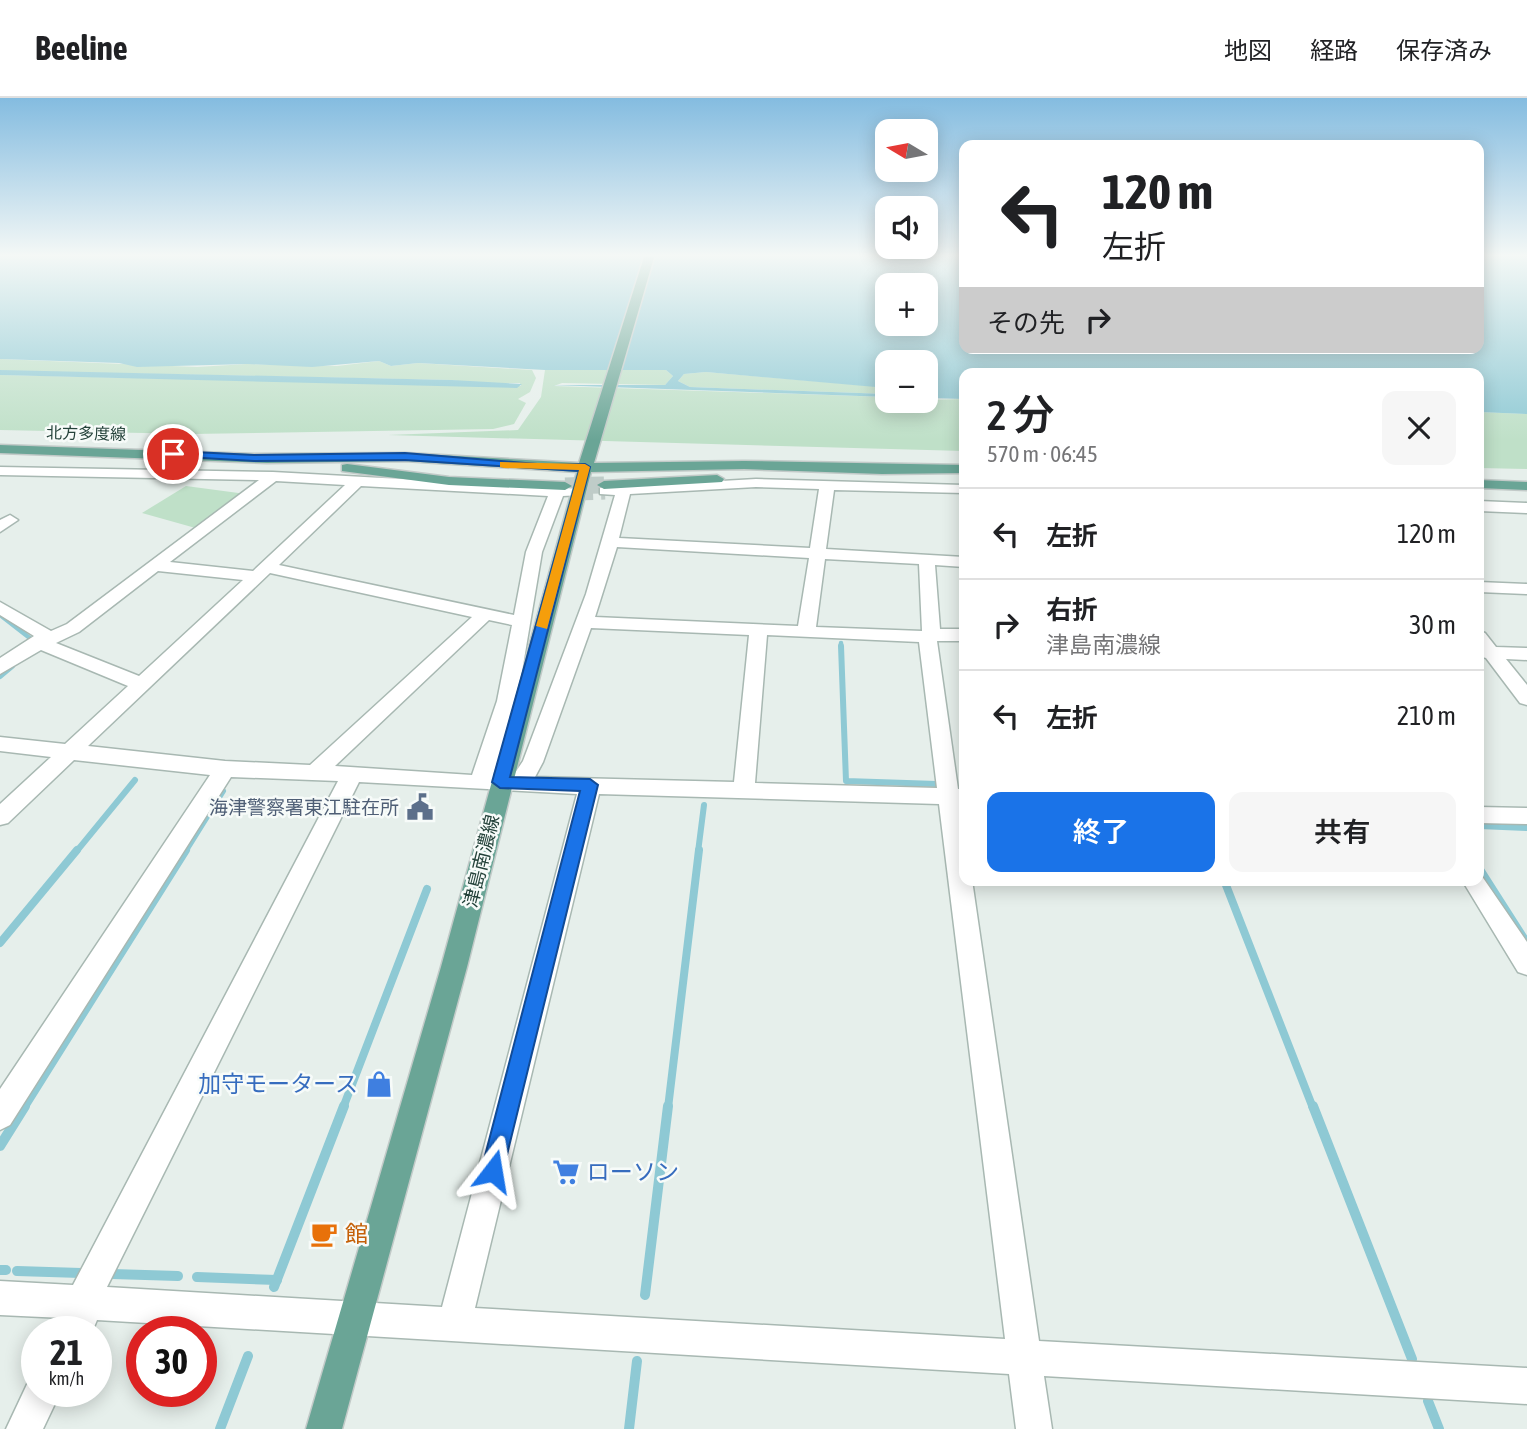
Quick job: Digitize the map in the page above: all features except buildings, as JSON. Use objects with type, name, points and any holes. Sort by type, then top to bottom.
[{"type":"main road","name":"津島南濃線","points":[[324,1429],[454,967],[500,783],[585,467],[631,316]]},
{"type":"main road","name":"北方多度線","points":[[0,449],[118,451],[254,458]]},
{"type":"main road","points":[[254,458],[405,457],[549,468],[744,465],[896,470]]},
{"type":"main road","points":[[254,458],[449,481],[566,490]]},
{"type":"main road","points":[[605,488],[896,470],[959,469]]},
{"type":"main road","points":[[1484,484],[1527,486]]},
{"type":"street","points":[[0,471],[274,476],[566,490],[534,552],[507,701],[500,783]]},
{"type":"street","points":[[0,668],[16,654],[73,628],[274,476]]},
{"type":"street","points":[[0,817],[358,481]]},
{"type":"street","points":[[605,488],[623,491],[756,483],[959,489]]},
{"type":"street","points":[[806,633],[827,486]]},
{"type":"street","points":[[500,783],[533,762],[587,622],[612,542],[623,491]]},
{"type":"street","points":[[1484,506],[1527,508]]},
{"type":"street","points":[[612,542],[959,562]]},
{"type":"street","points":[[0,744],[226,769],[500,783],[957,796],[929,636],[927,560]]},
{"type":"street","points":[[155,566],[262,571],[522,622]]},
{"type":"street","points":[[1484,587],[1527,589]]},
{"type":"street","points":[[0,607],[44,634],[40,643]]},
{"type":"street","points":[[314,772],[485,614]]},
{"type":"street","points":[[587,622],[806,633],[959,635]]},
{"type":"street","points":[[744,789],[758,631]]},
{"type":"street","points":[[40,643],[142,684]]},
{"type":"street","points":[[1484,647],[1527,654]]},
{"type":"street","points":[[1484,648],[1527,698]]},
{"type":"street","points":[[0,1115],[226,769]]},
{"type":"street","points":[[82,1311],[352,774]]},
{"type":"street","points":[[454,1326],[590,785]]},
{"type":"street","points":[[1484,815],[1527,816]]},
{"type":"street","points":[[968,886],[1034,1429]]},
{"type":"street","points":[[1478,886],[1527,964]]},
{"type":"street","points":[[0,1298],[82,1311],[355,1320],[1527,1386]]},
{"type":"street","points":[[24,1429],[35,1407]]},
{"type":"green space","points":[[0,359],[197,367],[247,364],[337,366],[379,361],[391,366],[418,363],[532,370],[536,378],[530,392],[518,399],[526,403],[514,424],[493,429],[191,434],[0,430],[0,375],[521,386],[520,383],[468,383],[452,380],[6,371],[0,370]]},
{"type":"green space","points":[[545,370],[666,370],[673,376],[665,385],[562,383],[554,386],[875,397],[875,413],[938,413],[938,400],[959,399],[959,451],[388,435],[518,430],[541,397]]},
{"type":"green space","points":[[706,372],[875,386],[875,394],[690,387],[678,381],[684,374]]},
{"type":"green space","points":[[1484,412],[1527,414],[1527,469],[1484,468]]},
{"type":"green space","points":[[186,486],[246,494],[199,529],[142,513]]},
{"type":"water","points":[[0,316],[875,316],[875,336],[938,336],[938,316],[959,316],[959,354],[1484,354],[1484,316],[1527,316],[1527,414],[1484,412],[1484,368],[959,368],[959,399],[938,398],[938,350],[875,350],[875,387],[706,372],[684,374],[678,381],[690,387],[875,394],[875,397],[552,385],[665,385],[673,376],[666,370],[545,370],[418,363],[391,366],[379,361],[312,367],[247,364],[137,367],[119,363],[0,359]]},
{"type":"water","points":[[0,370],[452,380],[522,384],[517,388],[0,375]]},
{"type":"waterway","points":[[0,615],[31,639]]},
{"type":"waterway","points":[[841,646],[846,781],[937,784]]},
{"type":"waterway","points":[[0,676],[12,666]]},
{"type":"waterway","points":[[76,852],[135,780]]},
{"type":"waterway","points":[[185,852],[223,791]]},
{"type":"waterway","points":[[698,852],[704,805]]},
{"type":"waterway","points":[[1484,826],[1527,828]]},
{"type":"waterway","points":[[0,943],[77,850]]},
{"type":"waterway","points":[[24,1108],[186,850]]},
{"type":"waterway","points":[[668,1108],[699,850]]},
{"type":"waterway","points":[[1484,876],[1527,943]]},
{"type":"waterway","points":[[1226,886],[1313,1108]]},
{"type":"waterway","points":[[343,1108],[427,889]]},
{"type":"waterway","points":[[0,1146],[25,1106]]},
{"type":"waterway","points":[[277,1280],[344,1106]]},
{"type":"waterway","points":[[645,1295],[668,1106]]},
{"type":"waterway","points":[[1313,1106],[1412,1359]]},
{"type":"waterway","points":[[0,1270],[6,1270]]},
{"type":"waterway","points":[[17,1271],[81,1273]]},
{"type":"waterway","points":[[112,1274],[178,1276]]},
{"type":"waterway","points":[[197,1277],[277,1280]]},
{"type":"waterway","points":[[274,1287],[277,1280]]},
{"type":"waterway","points":[[220,1429],[248,1356]]},
{"type":"waterway","points":[[629,1429],[637,1361]]},
{"type":"waterway","points":[[1428,1401],[1439,1429]]},
{"type":"tunnel","points":[[565,486],[604,485],[569,486]]},
{"type":"tunnel","points":[[576,492],[605,491]]},
{"type":"slow traffic","points":[[504,464],[549,468],[585,467],[542,626]]},
{"type":"place","name":"海津警察署東江駐在所","points":[[420,807]]},
{"type":"place","name":"加守モータース","points":[[379,1084]]},
{"type":"place","name":"ローソン","points":[[566,1172]]},
{"type":"place","name":"館","points":[[324,1234]]},
{"type":"route","points":[[173,454],[254,458],[405,457],[549,468],[585,467],[500,782],[590,785],[493,1171]]}]
